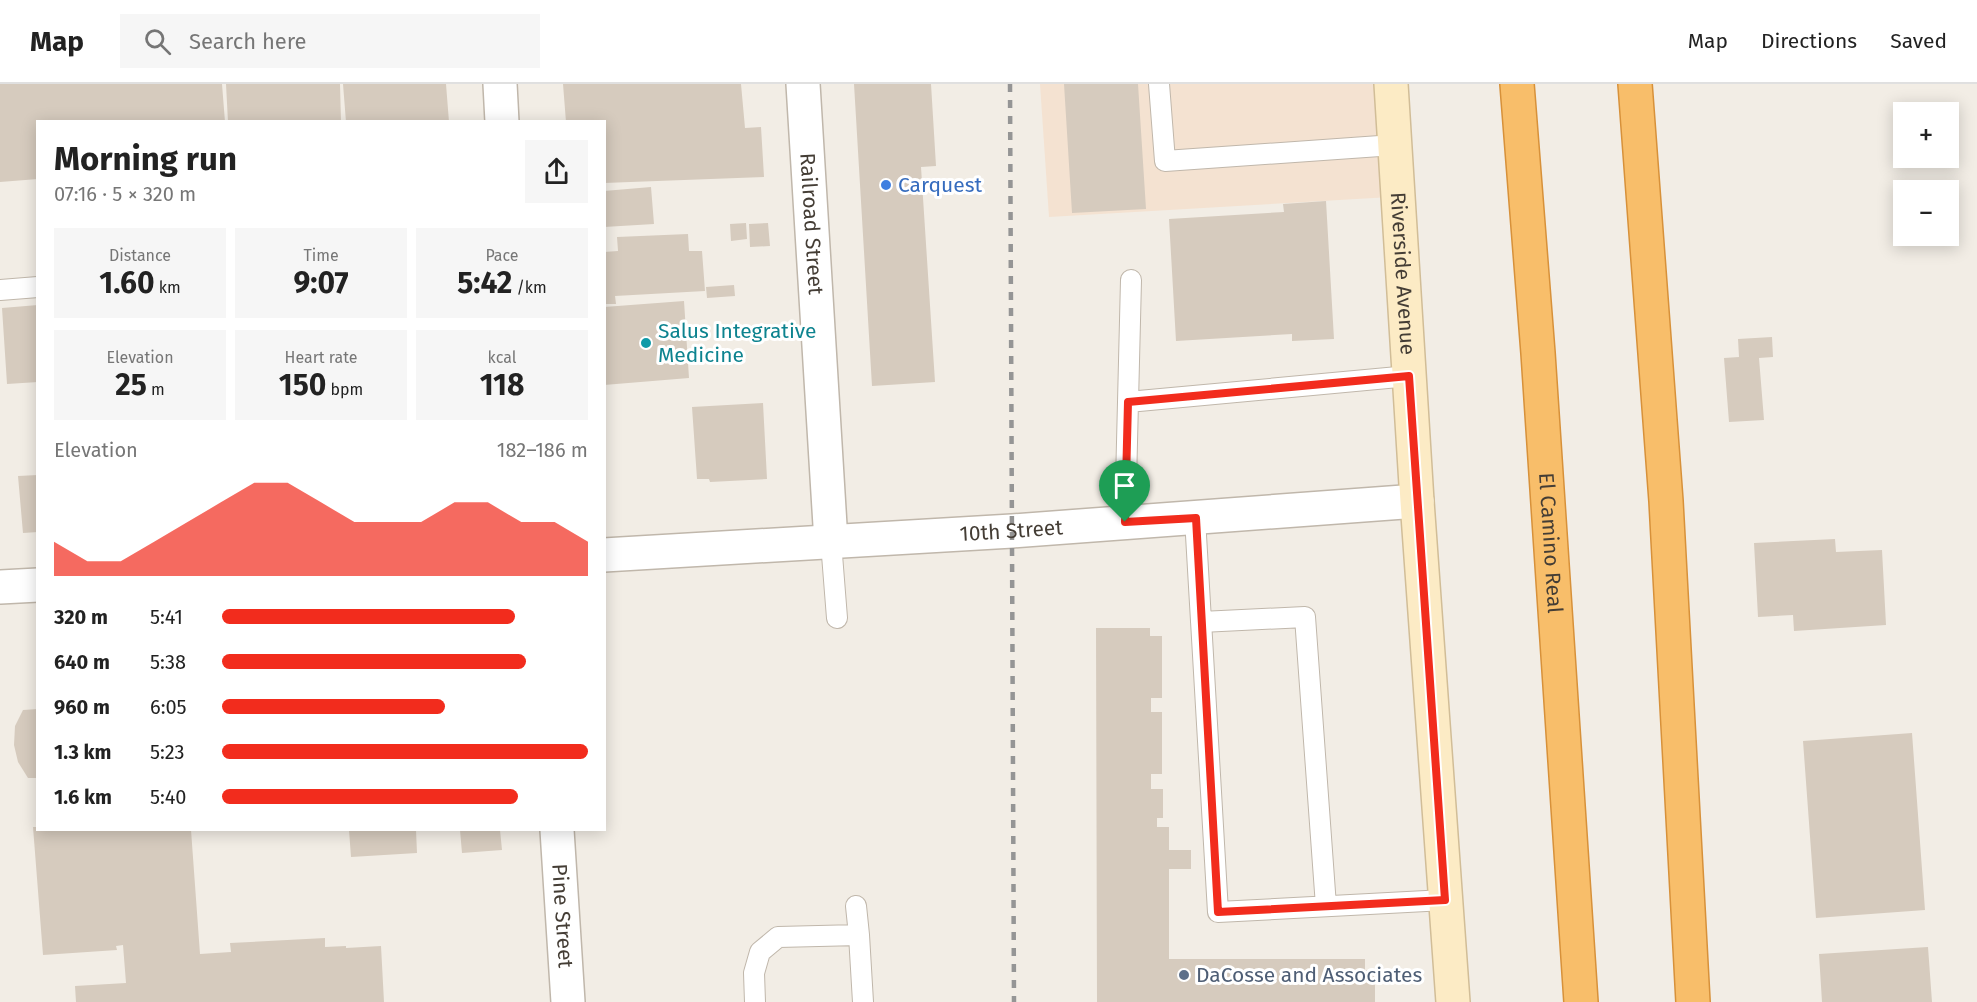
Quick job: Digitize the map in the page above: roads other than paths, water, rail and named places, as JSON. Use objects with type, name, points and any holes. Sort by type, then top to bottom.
[{"type":"highway","name":"El Camino Real","points":[[1517,84],[1538,353],[1581,1002]]},
{"type":"highway","points":[[1635,84],[1666,513],[1693,1002]]},
{"type":"main road","name":"Riverside Avenue","points":[[1391,84],[1417,501],[1453,1002]]},
{"type":"street","points":[[500,84],[502,120]]},
{"type":"street","name":"Railroad Street","points":[[802,84],[831,542]]},
{"type":"street","name":"10th Street","points":[[606,555],[1196,518],[1417,501]]},
{"type":"street","points":[[0,587],[36,585]]},
{"type":"street","name":"Pine Street","points":[[557,831],[568,1002]]},
{"type":"lane","points":[[1159,84],[1166,161],[1395,145]]},
{"type":"lane","points":[[1125,522],[1131,280]]},
{"type":"lane","points":[[0,290],[36,287]]},
{"type":"lane","points":[[1128,402],[1409,376]]},
{"type":"lane","points":[[1196,518],[1218,912],[1445,900]]},
{"type":"lane","points":[[831,542],[837,618]]},
{"type":"lane","points":[[1201,622],[1305,617],[1326,906]]},
{"type":"lane","points":[[856,906],[863,1002]]},
{"type":"lane","points":[[755,1002],[754,973],[760,952],[778,937],[859,935]]},
{"type":"railway","points":[[1010,84],[1014,1002]]},
{"type":"place","name":"Carquest","points":[[886,185]]},
{"type":"place","name":"Salus Integrative Medicine","points":[[646,343]]},
{"type":"place","name":"DaCosse and Associates","points":[[1184,975]]}]
